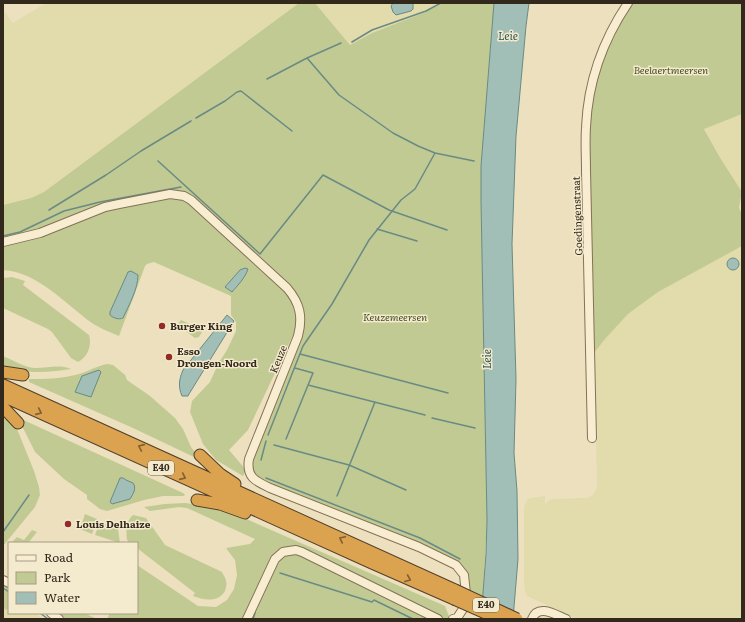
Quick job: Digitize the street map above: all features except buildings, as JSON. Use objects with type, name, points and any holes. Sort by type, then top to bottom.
[{"type":"highway","points":[[3,372],[22,375]]},
{"type":"highway","name":"E40","points":[[3,385],[253,498],[455,594],[499,619]]},
{"type":"highway","name":"E40","points":[[3,396],[319,539],[517,619]]},
{"type":"highway","points":[[3,407],[18,423]]},
{"type":"highway","points":[[200,455],[220,474],[253,498]]},
{"type":"highway","points":[[197,500],[220,504],[319,539]]},
{"type":"street","name":"Goedingenstraat","points":[[592,438],[586,128],[589,95],[596,69],[612,28],[628,3]]},
{"type":"street","name":"Keuze","points":[[3,242],[40,233],[105,207],[170,194],[184,196],[191,200],[287,288],[298,303],[300,312],[300,328],[298,336],[249,459],[248,464],[250,475],[259,483],[270,488],[419,547],[456,565],[464,575],[466,599],[463,609],[457,618],[453,619]]},
{"type":"street","points":[[246,619],[275,560],[283,552],[296,550],[438,619]]},
{"type":"street","points":[[533,617],[540,611],[550,611],[566,619]]},
{"type":"shaded area","points":[[46,3],[299,3],[44,192],[31,198],[3,205],[3,10],[13,23]]},
{"type":"shaded area","points":[[315,3],[393,3],[391,6],[407,12],[412,11],[413,3],[444,3],[372,33],[350,45]]},
{"type":"shaded area","points":[[742,114],[742,192],[719,156],[704,128]]},
{"type":"shaded area","points":[[742,246],[742,619],[577,619],[527,596],[524,582],[524,507],[527,500],[530,498],[545,496],[545,505],[552,499],[587,498],[593,495],[597,488],[596,436],[598,436],[593,391],[594,353],[628,314],[658,292]]},
{"type":"shaded area","points":[[3,607],[6,610],[8,609],[8,614],[36,614],[43,619],[3,619]]},
{"type":"green space","name":"Keuzemeersen","points":[[299,3],[315,3],[350,45],[372,33],[444,3],[494,3],[481,166],[487,520],[483,596],[469,589],[462,567],[257,477],[253,462],[254,453],[301,335],[294,333],[248,430],[229,450],[246,470],[243,476],[216,460],[203,444],[190,412],[192,401],[210,382],[236,331],[236,322],[231,315],[231,296],[154,262],[147,264],[119,336],[92,323],[39,282],[16,272],[3,270],[3,205],[31,198],[44,192]]},
{"type":"green space","name":"Beelaertmeersen","points":[[630,3],[742,3],[742,114],[704,129],[742,192],[739,208],[742,214],[742,246],[658,292],[628,314],[594,353],[587,146],[593,83],[607,46]]},
{"type":"green space","points":[[12,277],[25,281],[23,285],[89,335],[90,343],[87,354],[81,360],[78,362],[71,358],[52,332],[48,329],[3,308],[3,278]]},
{"type":"green space","points":[[181,320],[203,330],[199,337],[195,338],[177,325]]},
{"type":"green space","points":[[3,356],[32,368],[58,366],[71,369],[37,372],[3,369]]},
{"type":"green space","points":[[107,364],[113,365],[125,375],[127,380],[150,396],[175,418],[183,429],[191,447],[198,456],[196,458],[133,428],[29,382],[29,379],[52,378],[79,374]]},
{"type":"green space","points":[[3,410],[15,424],[34,471],[40,495],[35,507],[3,546]]},
{"type":"green space","points":[[19,418],[185,495],[163,496],[107,511],[100,509],[87,499],[87,495],[64,479],[35,452]]},
{"type":"green space","points":[[185,503],[221,508],[445,606],[450,619],[107,619],[110,614],[138,614],[138,566],[198,606],[216,607],[227,600],[234,589],[237,575],[235,560],[226,548],[250,544],[255,539],[187,508],[179,507],[150,511],[144,507]]},
{"type":"green space","points":[[85,514],[97,519],[92,534],[80,529]]},
{"type":"green space","points":[[133,515],[146,518],[165,545],[222,572],[226,579],[226,587],[222,595],[210,600],[193,596],[195,593],[138,549],[138,542],[129,542],[127,540],[127,530]]},
{"type":"green space","points":[[100,522],[118,529],[120,542],[117,542],[95,535]]},
{"type":"green space","points":[[32,530],[37,532],[29,542],[12,542],[17,537],[24,540]]},
{"type":"green space","points":[[3,584],[8,587],[8,609],[6,610],[3,607]]},
{"type":"green space","points":[[59,614],[86,614],[97,619],[66,619]]},
{"type":"water","points":[[393,3],[413,3],[413,9],[411,11],[396,15],[391,6]]},
{"type":"water","name":"Leie","points":[[494,3],[529,3],[516,136],[512,244],[516,379],[514,453],[517,491],[518,559],[513,619],[481,619],[487,520],[481,166]]},
{"type":"water","points":[[735,258],[738,259],[738,269],[731,270],[728,269],[727,262],[728,259]]},
{"type":"water","points":[[245,268],[248,269],[245,275],[232,292],[225,287],[240,270]]},
{"type":"water","points":[[131,271],[138,275],[135,291],[123,318],[114,318],[110,315],[110,312],[128,272]]},
{"type":"water","points":[[227,315],[234,321],[188,396],[182,396],[180,383],[183,370]]},
{"type":"water","points":[[99,370],[101,372],[91,397],[75,392],[82,376]]},
{"type":"water","points":[[120,478],[133,483],[135,487],[134,491],[130,499],[112,504],[110,502]]},
{"type":"waterway","points":[[352,42],[372,30],[426,11],[441,3]]},
{"type":"waterway","points":[[307,58],[341,43]]},
{"type":"waterway","points":[[267,79],[307,58],[339,95],[393,133],[435,153]]},
{"type":"waterway","points":[[196,118],[237,92],[241,91],[292,131]]},
{"type":"waterway","points":[[49,210],[191,121]]},
{"type":"waterway","points":[[268,435],[303,346],[332,304],[369,240],[401,200],[415,189],[435,153],[474,161]]},
{"type":"waterway","points":[[158,161],[260,254],[323,175],[389,210],[447,230]]},
{"type":"waterway","points":[[3,236],[20,232],[64,211],[100,202],[181,187]]},
{"type":"waterway","points":[[377,229],[417,241]]},
{"type":"waterway","points":[[300,354],[448,393]]},
{"type":"waterway","points":[[286,439],[313,373],[295,368]]},
{"type":"waterway","points":[[308,385],[425,415]]},
{"type":"waterway","points":[[337,496],[375,402]]},
{"type":"waterway","points":[[432,418],[475,428]]},
{"type":"waterway","points":[[261,460],[266,441]]},
{"type":"waterway","points":[[274,445],[349,465],[406,490]]},
{"type":"waterway","points":[[266,478],[420,538],[460,559]]},
{"type":"waterway","points":[[3,532],[29,495]]},
{"type":"waterway","points":[[280,573],[372,602],[374,600],[413,619]]},
{"type":"waterway","points":[[3,588],[8,591]]},
{"type":"waterway","points":[[253,619],[255,613]]},
{"type":"waterway","points":[[41,614],[48,619]]},
{"type":"place","name":"Burger King","points":[[162,326]]},
{"type":"place","name":"Esso Drongen-Noord","points":[[169,357]]},
{"type":"place","name":"Louis Delhaize","points":[[68,524]]}]
